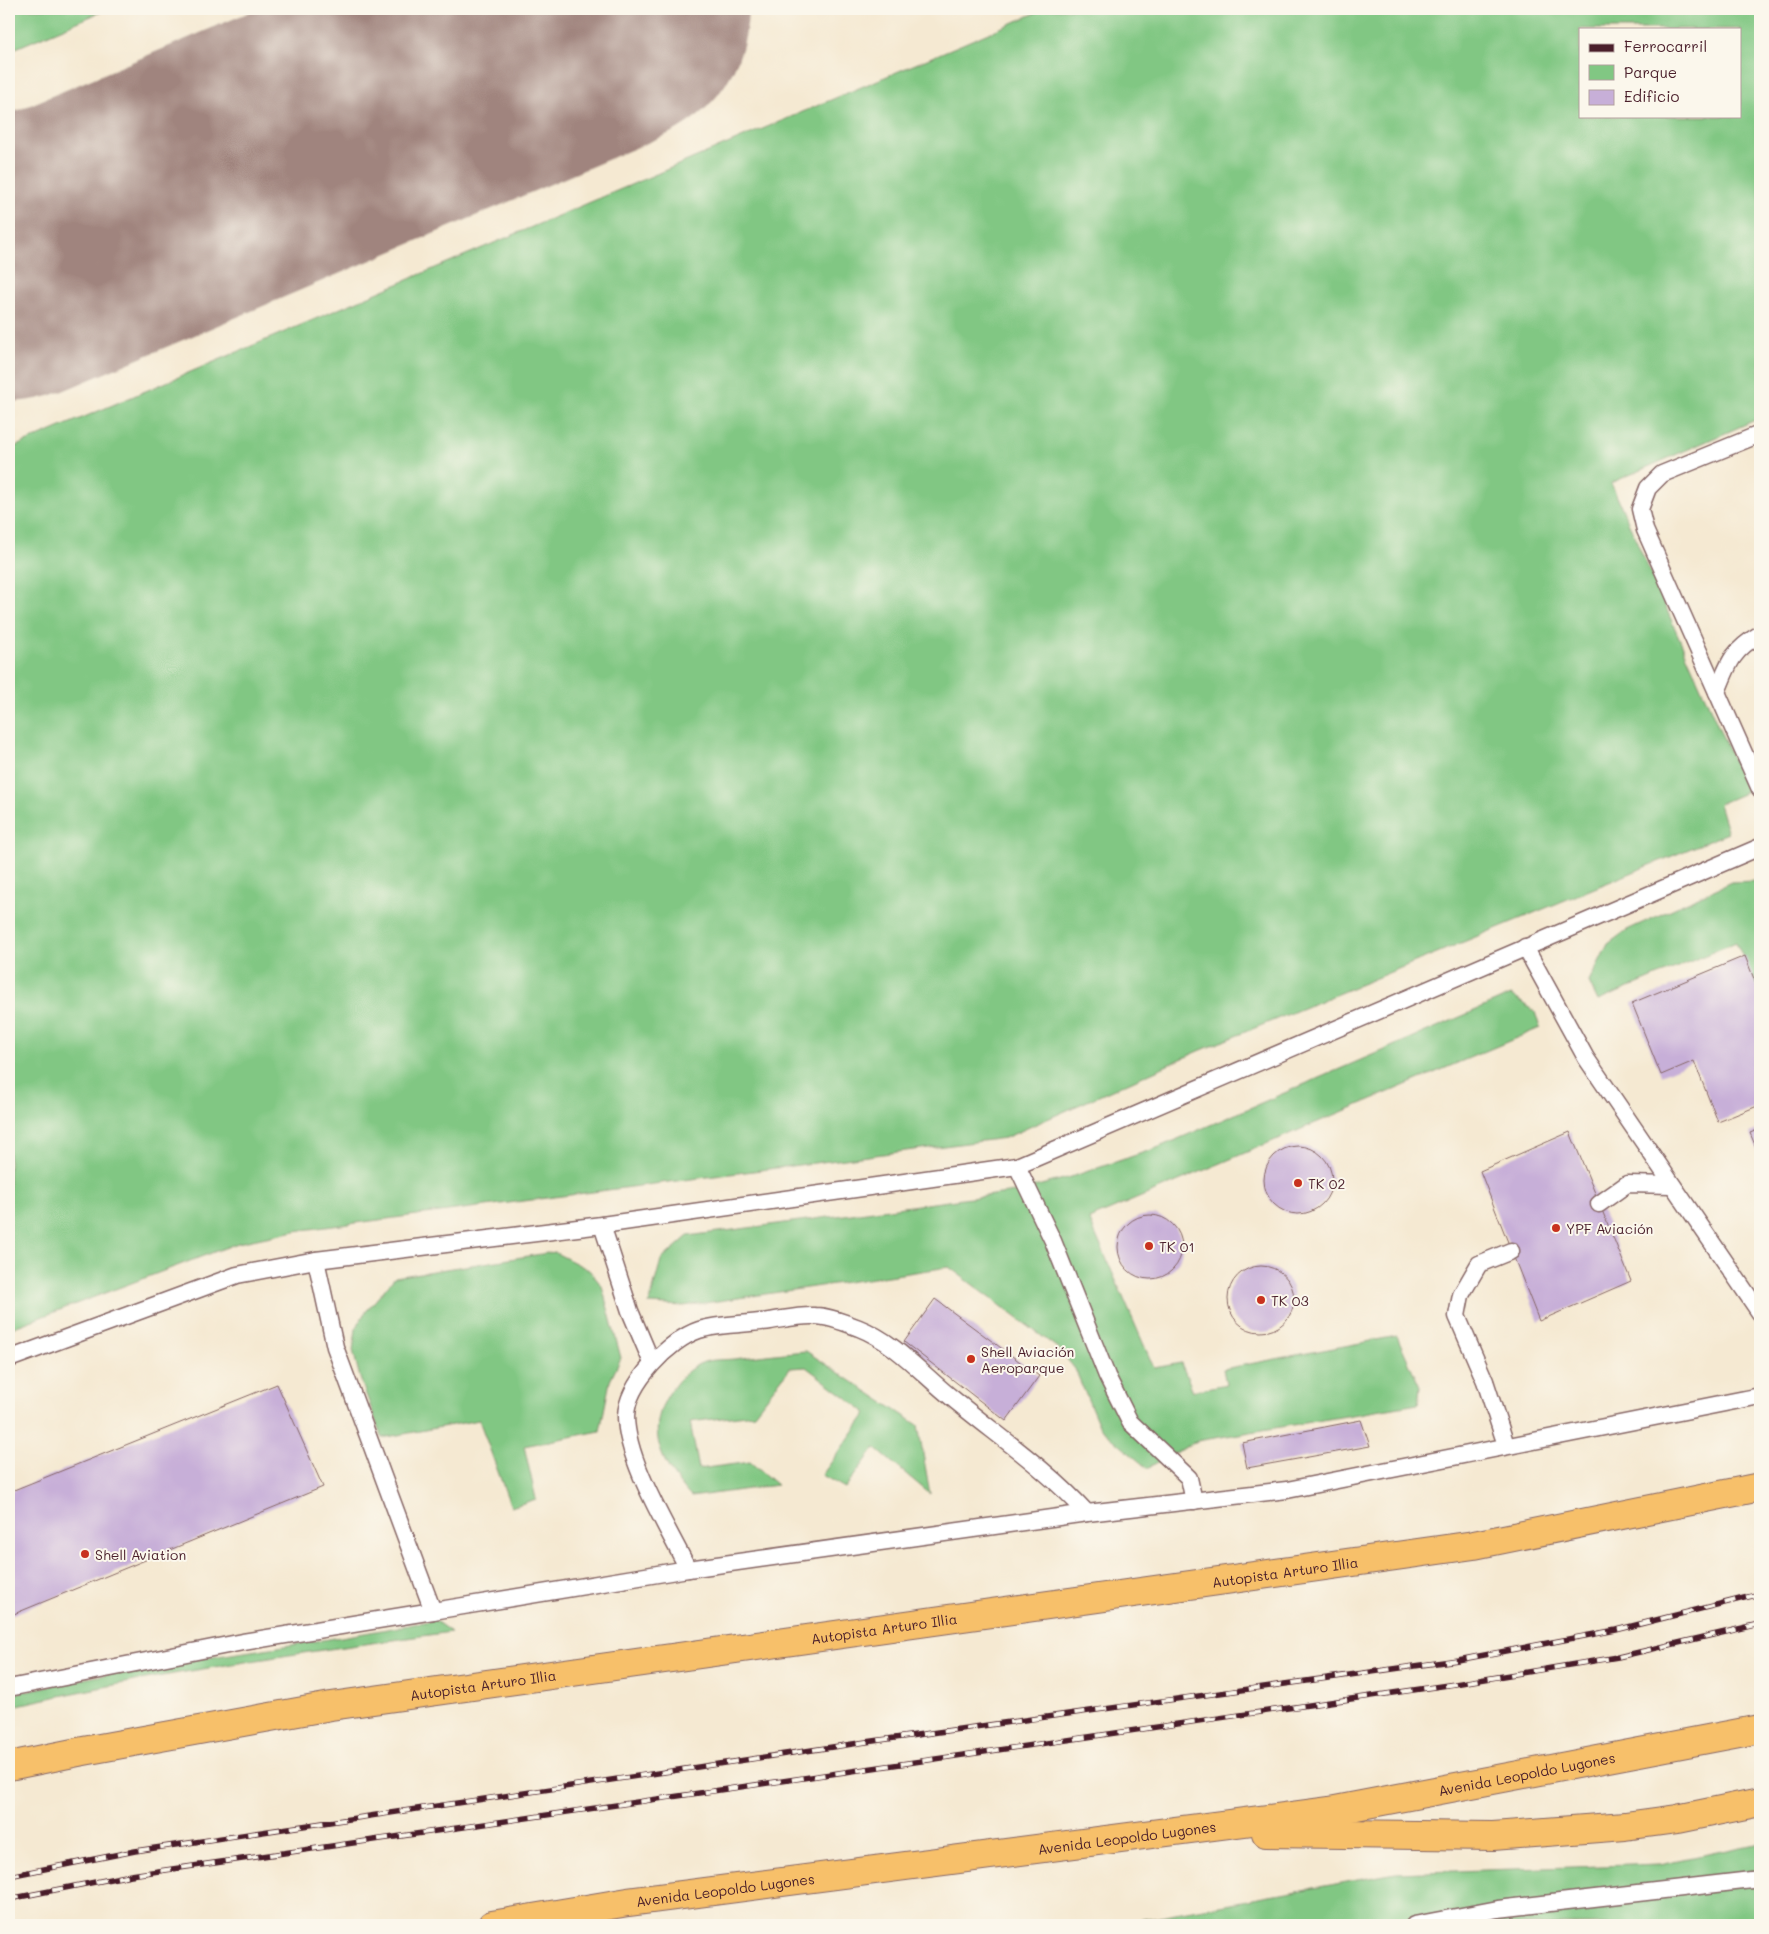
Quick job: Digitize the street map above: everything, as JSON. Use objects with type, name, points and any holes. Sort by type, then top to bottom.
[{"type":"highway","name":"Autopista Arturo Illia","points":[[9,1766],[332,1706],[1474,1546],[1760,1487]]},
{"type":"highway","name":"Avenida Leopoldo Lugones","points":[[492,1925],[628,1902],[1162,1831],[1330,1811],[1760,1729]]},
{"type":"highway","points":[[1162,1831],[1492,1836],[1625,1826],[1677,1819],[1760,1802]]},
{"type":"lane","points":[[1760,434],[1662,474],[1648,488],[1640,509],[1645,530],[1760,789]]},
{"type":"lane","points":[[1717,692],[1728,664],[1741,646],[1760,634]]},
{"type":"lane","points":[[9,1359],[237,1275],[316,1260],[602,1225],[1017,1166],[1760,847]]},
{"type":"lane","points":[[1525,947],[1586,1058],[1760,1313]]},
{"type":"lane","points":[[1017,1166],[1053,1241],[1107,1376],[1130,1422],[1189,1478],[1194,1500]]},
{"type":"lane","points":[[1599,1204],[1627,1184],[1672,1186]]},
{"type":"lane","points":[[602,1225],[630,1311],[652,1363]]},
{"type":"lane","points":[[1506,1445],[1485,1381],[1458,1316],[1461,1295],[1479,1264],[1512,1251]]},
{"type":"lane","points":[[316,1260],[335,1347],[433,1611]]},
{"type":"lane","points":[[688,1569],[645,1482],[630,1444],[626,1414],[637,1383],[652,1363],[672,1344],[699,1330],[815,1316],[860,1328],[890,1345],[950,1397],[1032,1461],[1069,1493],[1087,1513]]},
{"type":"lane","points":[[9,1688],[224,1646],[688,1569],[1087,1513],[1287,1490],[1760,1396]]},
{"type":"lane","points":[[1414,1925],[1498,1909],[1760,1879]]},
{"type":"green space","points":[[9,9],[108,9],[9,51]]},
{"type":"green space","points":[[1045,9],[1760,9],[1760,418],[1611,483],[1747,792],[1719,804],[1728,833],[1199,1051],[1005,1138],[295,1231],[238,1243],[9,1329],[9,449]]},
{"type":"green space","points":[[1755,881],[1760,892],[1760,994],[1736,942],[1598,1001],[1589,982],[1608,944],[1627,930],[1731,882]]},
{"type":"green space","points":[[1511,995],[1535,1012],[1540,1028],[1089,1219],[1154,1368],[1181,1363],[1193,1391],[1226,1384],[1223,1369],[1397,1336],[1420,1387],[1418,1404],[1197,1441],[1147,1468],[1100,1428],[1075,1369],[1059,1349],[949,1267],[684,1306],[649,1304],[661,1260],[688,1236],[1015,1192],[1071,1177],[1157,1148]]},
{"type":"green space","points":[[554,1252],[589,1270],[602,1286],[621,1358],[610,1381],[600,1431],[524,1446],[536,1499],[511,1507],[479,1420],[382,1438],[360,1378],[353,1350],[356,1329],[364,1314],[395,1277]]},
{"type":"green space","points":[[806,1351],[918,1425],[930,1494],[875,1448],[845,1488],[822,1475],[867,1413],[806,1367],[790,1368],[754,1414],[690,1422],[699,1469],[750,1462],[777,1485],[691,1497],[680,1485],[664,1459],[659,1446],[657,1432],[663,1404],[682,1377],[699,1364],[708,1361]]},
{"type":"green space","points":[[434,1620],[451,1632],[229,1665],[118,1684],[9,1707],[9,1695],[62,1683]]},
{"type":"green space","points":[[1760,1843],[1760,1925],[1111,1925],[1396,1873],[1660,1864]]},
{"type":"building","points":[[1745,956],[1760,994],[1760,1105],[1718,1122],[1694,1061],[1661,1075],[1632,1003]]},
{"type":"building","points":[[1760,1129],[1760,1157],[1750,1133]]},
{"type":"building","name":"YPF Aviación","points":[[1570,1132],[1631,1281],[1539,1321],[1480,1171]]},
{"type":"building","name":"TK 02","points":[[1298,1146],[1311,1149],[1322,1156],[1329,1167],[1332,1180],[1329,1193],[1322,1204],[1311,1211],[1298,1214],[1285,1211],[1274,1204],[1267,1193],[1264,1180],[1267,1167],[1274,1156],[1285,1149]]},
{"type":"building","name":"TK 01","points":[[1144,1215],[1156,1215],[1173,1224],[1180,1235],[1182,1247],[1180,1259],[1173,1270],[1156,1279],[1144,1279],[1132,1274],[1123,1265],[1118,1253],[1118,1241],[1123,1229],[1132,1220]]},
{"type":"building","name":"TK 03","points":[[1261,1266],[1274,1269],[1284,1276],[1291,1286],[1294,1299],[1291,1312],[1284,1322],[1274,1329],[1261,1332],[1248,1329],[1238,1322],[1231,1312],[1228,1299],[1231,1286],[1238,1276],[1248,1269]]},
{"type":"building","name":"Shell Aviación Aeroparque","points":[[935,1299],[1039,1376],[1006,1421],[904,1342]]},
{"type":"building","name":"Shell Aviation","points":[[277,1384],[323,1487],[9,1616],[9,1492]]},
{"type":"building","points":[[1361,1420],[1370,1446],[1247,1468],[1242,1443]]},
{"type":"runway","points":[[9,264],[610,9]]},
{"type":"railway","points":[[9,1876],[135,1851],[866,1742],[1458,1660],[1616,1630],[1760,1594]]},
{"type":"railway","points":[[9,1899],[131,1875],[1455,1684],[1618,1657],[1760,1624]]},
{"type":"place","name":"TK 02","points":[[1298,1183]]},
{"type":"place","name":"YPF Aviación","points":[[1556,1228]]},
{"type":"place","name":"TK 01","points":[[1149,1246]]},
{"type":"place","name":"TK 03","points":[[1261,1300]]},
{"type":"place","name":"Shell Aviación Aeroparque","points":[[971,1359]]},
{"type":"place","name":"Shell Aviation","points":[[85,1554]]}]
